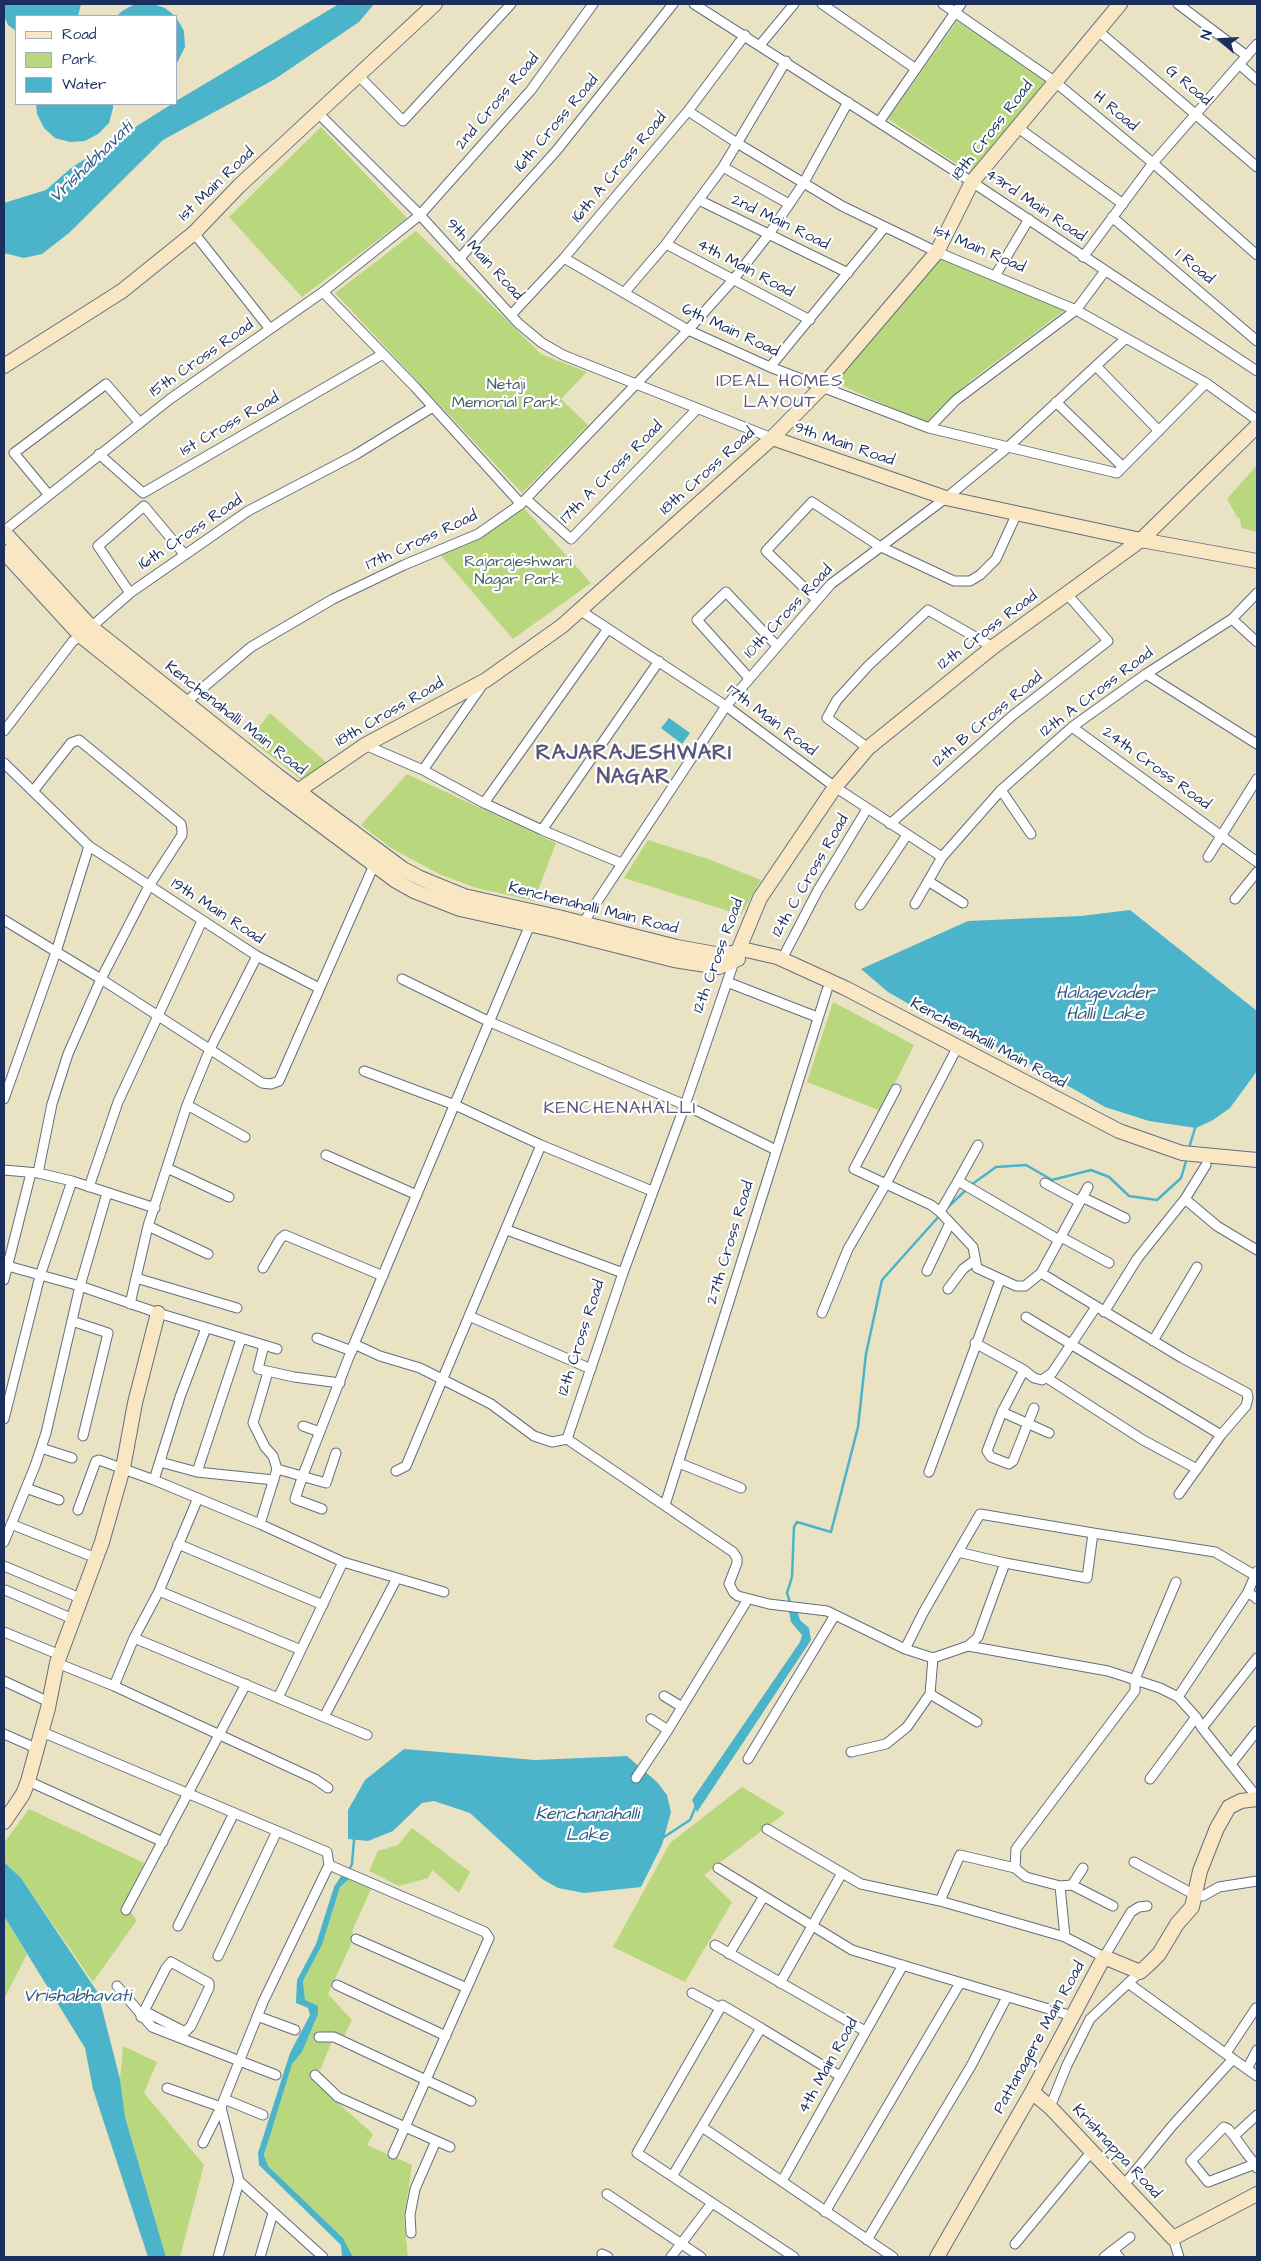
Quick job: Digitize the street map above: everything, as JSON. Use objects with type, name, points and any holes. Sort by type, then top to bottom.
[{"type":"street","name":"1st Main Road","points":[[4,366],[122,291],[194,233],[239,186],[357,74],[435,4]]},
{"type":"street","points":[[357,74],[403,121],[511,4]]},
{"type":"street","name":"2nd Cross Road","points":[[420,216],[531,90],[593,4]]},
{"type":"street","name":"16th Cross Road","points":[[459,259],[557,150],[673,4]]},
{"type":"street","name":"43rd Main Road","points":[[694,4],[786,60],[1257,371]]},
{"type":"street","points":[[760,45],[794,4]]},
{"type":"street","points":[[822,4],[916,69]]},
{"type":"street","name":"H Road","points":[[943,4],[1054,81],[1153,163],[1257,256]]},
{"type":"street","points":[[879,122],[962,4]]},
{"type":"street","name":"18th Cross Road","points":[[292,795],[365,745],[486,680],[581,612],[772,438],[822,387],[937,252],[972,182],[1054,81],[1120,4]]},
{"type":"street","points":[[1178,4],[1247,56]]},
{"type":"street","name":"G Road","points":[[1097,30],[1257,167]]},
{"type":"street","name":"16th A Cross Road","points":[[511,315],[564,258],[688,110],[745,35]]},
{"type":"street","points":[[1084,257],[1153,163],[1257,44]]},
{"type":"street","points":[[624,294],[666,244],[722,167],[786,60]]},
{"type":"street","points":[[1240,65],[1257,80]]},
{"type":"street","name":"17th Cross Road","points":[[186,703],[251,647],[334,599],[404,565],[478,534],[523,502],[688,330],[732,280],[769,234],[803,184],[848,102]]},
{"type":"street","name":"1st Main Road","points":[[688,110],[803,184],[885,228],[937,252],[1076,310],[1206,383],[1257,420]]},
{"type":"street","name":"9th Main Road","points":[[318,113],[420,216],[511,315],[542,343],[563,355],[772,438],[946,498],[1141,540],[1257,561]]},
{"type":"street","points":[[1017,127],[1123,204]]},
{"type":"street","points":[[722,167],[789,204]]},
{"type":"street","name":"2nd Main Road","points":[[699,200],[848,273]]},
{"type":"street","name":"15th Cross Road","points":[[4,532],[99,454],[323,292],[420,216]]},
{"type":"street","name":"I Road","points":[[1112,217],[1257,341]]},
{"type":"street","points":[[995,276],[1029,219]]},
{"type":"street","points":[[770,367],[885,228]]},
{"type":"street","points":[[194,233],[270,329]]},
{"type":"street","name":"4th Main Road","points":[[666,244],[810,320]]},
{"type":"street","name":"6th Main Road","points":[[564,258],[688,330],[770,367],[929,428],[1007,448],[1117,472],[1123,467]]},
{"type":"street","points":[[929,428],[956,400],[1076,310],[1105,271]]},
{"type":"street","points":[[323,292],[523,502]]},
{"type":"street","name":"10th Cross Road","points":[[583,923],[726,706],[831,584],[946,498],[1007,448],[1125,339]]},
{"type":"street","name":"1st Cross Road","points":[[99,454],[143,492],[383,354]]},
{"type":"street","points":[[1096,366],[1158,431]]},
{"type":"street","points":[[1056,402],[1123,467],[1206,383]]},
{"type":"street","points":[[48,494],[14,454],[106,384],[140,423]]},
{"type":"street","name":"16th Cross Road","points":[[4,731],[73,641],[130,593],[248,511],[355,455],[433,407]]},
{"type":"street","name":"17th A Cross Road","points":[[523,502],[571,539],[697,409]]},
{"type":"street","name":"12th Cross Road","points":[[567,1439],[622,1273],[685,1105],[736,955],[760,898],[834,787],[868,748],[993,648],[1141,540],[1257,426]]},
{"type":"street","points":[[817,600],[766,552],[812,502],[880,546],[954,582],[970,581],[980,575],[996,559],[1017,513]]},
{"type":"street","points":[[130,593],[98,546],[144,506],[185,555]]},
{"type":"street","name":"Kenchenahalli Main Road","points":[[4,532],[86,632],[186,703],[374,865],[414,891],[460,909],[583,923],[712,954],[736,955],[754,950],[782,959],[845,988],[955,1052],[1115,1140],[1191,1160],[1257,1169]]},
{"type":"street","name":"Kenchenahalli Main Road","points":[[4,552],[86,632],[292,795],[420,878],[464,896],[674,960],[719,967],[736,955]]},
{"type":"street","points":[[749,678],[697,620],[726,592],[777,646]]},
{"type":"street","name":"12th A Cross Road","points":[[915,904],[942,857],[1001,790],[1072,726],[1146,674],[1232,619],[1257,593]]},
{"type":"street","name":"12th B Cross Road","points":[[890,824],[1012,716],[1108,641],[1067,594]]},
{"type":"street","points":[[868,748],[827,718],[837,700],[868,666],[928,610],[993,648]]},
{"type":"street","name":"17th Main Road","points":[[581,612],[726,706],[834,787],[942,857]]},
{"type":"street","points":[[1232,619],[1257,642]]},
{"type":"street","points":[[484,803],[607,630]]},
{"type":"street","points":[[542,830],[658,661]]},
{"type":"street","points":[[1146,674],[1257,744]]},
{"type":"street","points":[[422,770],[486,680]]},
{"type":"street","name":"24th Cross Road","points":[[1072,726],[1257,862]]},
{"type":"street","points":[[4,1280],[6,1266],[68,1054],[101,979],[149,886],[182,835],[181,824],[78,740],[70,742],[34,790]]},
{"type":"street","points":[[365,745],[422,770],[484,803],[542,830],[621,863]]},
{"type":"street","name":"19th Main Road","points":[[4,763],[34,790],[89,846],[257,956],[319,988]]},
{"type":"street","points":[[1208,857],[1257,779]]},
{"type":"street","points":[[1001,790],[1032,834]]},
{"type":"street","name":"12th C Cross Road","points":[[782,959],[818,890],[867,809]]},
{"type":"street","points":[[860,905],[907,835]]},
{"type":"street","points":[[4,1099],[56,952],[89,846]]},
{"type":"street","points":[[4,920],[101,979],[262,1083],[271,1084],[280,1081],[374,865]]},
{"type":"street","points":[[1235,899],[1257,872]]},
{"type":"street","points":[[928,881],[963,903]]},
{"type":"street","points":[[322,1509],[295,1499],[303,1475],[353,1347],[533,918]]},
{"type":"street","points":[[89,1187],[118,1102],[202,921]]},
{"type":"street","name":"Kenchenahalli Main Road","points":[[736,955],[774,966],[955,1052]]},
{"type":"street","points":[[130,1304],[148,1226],[187,1105],[210,1049],[257,956]]},
{"type":"street","points":[[402,979],[490,1022],[685,1105],[776,1150]]},
{"type":"street","points":[[727,982],[817,1017]]},
{"type":"street","name":"27th Cross Road","points":[[664,1505],[679,1463],[827,990]]},
{"type":"street","points":[[822,1313],[848,1249],[886,1184],[955,1052]]},
{"type":"street","points":[[364,1071],[455,1105],[652,1191]]},
{"type":"street","points":[[896,1089],[854,1169],[931,1205],[940,1212],[972,1247],[977,1268],[1000,1280],[1016,1286],[1025,1286],[1041,1273],[1088,1186]]},
{"type":"street","points":[[187,1105],[245,1137]]},
{"type":"street","points":[[396,1471],[406,1466],[507,1230],[541,1144]]},
{"type":"street","points":[[940,1212],[978,1144]]},
{"type":"street","points":[[326,1155],[417,1195]]},
{"type":"street","points":[[975,1343],[1024,1370],[1038,1380],[1046,1378],[1185,1199],[1191,1160]]},
{"type":"street","name":"Kenchenahalli Main Road","points":[[1191,1160],[1257,1160]]},
{"type":"street","points":[[167,1168],[229,1197]]},
{"type":"street","points":[[4,1170],[72,1180],[155,1208]]},
{"type":"street","points":[[4,1419],[40,1276],[72,1180]]},
{"type":"street","points":[[958,1180],[967,1187],[1109,1263]]},
{"type":"street","points":[[1045,1183],[1125,1218]]},
{"type":"street","points":[[4,1542],[41,1448],[54,1406],[80,1286],[107,1193]]},
{"type":"street","points":[[1185,1199],[1217,1226],[1257,1250]]},
{"type":"street","points":[[927,1271],[949,1222]]},
{"type":"street","points":[[148,1226],[208,1254]]},
{"type":"street","points":[[507,1230],[622,1273]]},
{"type":"street","points":[[263,1268],[280,1239],[285,1235],[383,1276]]},
{"type":"street","points":[[948,1290],[963,1269],[975,1260]]},
{"type":"street","points":[[6,1266],[80,1286],[130,1304],[276,1349]]},
{"type":"street","points":[[1153,1341],[1197,1267]]},
{"type":"street","points":[[1041,1273],[1153,1341],[1246,1393],[1248,1398],[1246,1406],[1221,1435],[1178,1494]]},
{"type":"street","points":[[136,1278],[237,1308]]},
{"type":"street","points":[[929,1472],[975,1343],[1000,1280]]},
{"type":"street","points":[[4,1822],[23,1794],[28,1781],[38,1749],[58,1659],[96,1558],[123,1468],[135,1403],[158,1313]]},
{"type":"street","points":[[469,1316],[591,1369]]},
{"type":"street","points":[[1026,1317],[1221,1435]]},
{"type":"street","points":[[72,1321],[108,1333],[83,1436]]},
{"type":"street","points":[[154,1480],[180,1397],[206,1328]]},
{"type":"street","points":[[317,1338],[420,1368],[491,1404],[534,1436],[552,1442],[567,1439],[732,1552],[737,1558],[737,1563],[729,1584],[734,1593],[748,1599],[769,1604],[791,1605],[827,1611],[905,1649],[933,1658],[968,1646],[978,1637],[1005,1563]]},
{"type":"street","points":[[197,1472],[241,1339]]},
{"type":"street","points":[[264,1345],[258,1368],[268,1372],[321,1382],[340,1383]]},
{"type":"street","points":[[1024,1370],[1002,1412],[987,1451],[991,1457],[1009,1464],[1013,1461],[1026,1423],[1034,1408]]},
{"type":"street","points":[[260,1524],[277,1469],[273,1456],[265,1447],[253,1423],[268,1372]]},
{"type":"street","points":[[1046,1378],[1143,1440],[1197,1469]]},
{"type":"street","points":[[1002,1412],[1049,1433]]},
{"type":"street","points":[[303,1426],[320,1432]]},
{"type":"street","points":[[41,1448],[72,1458]]},
{"type":"street","points":[[277,1469],[326,1483],[336,1453]]},
{"type":"street","points":[[78,1510],[97,1460],[123,1468],[198,1498],[343,1562],[444,1592]]},
{"type":"street","points":[[160,1462],[197,1472],[274,1480]]},
{"type":"street","points":[[679,1463],[741,1488]]},
{"type":"street","points":[[26,1488],[59,1500]]},
{"type":"street","points":[[114,1686],[134,1638],[159,1591],[198,1498]]},
{"type":"street","points":[[905,1649],[923,1613],[980,1514],[1215,1552],[1256,1573],[1248,1592],[1178,1697]]},
{"type":"street","points":[[11,1524],[96,1558]]},
{"type":"street","points":[[958,1552],[1087,1578],[1093,1533]]},
{"type":"street","points":[[178,1544],[322,1605]]},
{"type":"street","points":[[278,1698],[343,1562]]},
{"type":"street","points":[[4,1566],[80,1598]]},
{"type":"street","points":[[324,1717],[397,1578]]},
{"type":"street","points":[[1015,1868],[1016,1849],[1135,1691],[1135,1679],[1176,1582]]},
{"type":"street","points":[[6,1590],[72,1619]]},
{"type":"street","points":[[159,1591],[301,1650]]},
{"type":"street","points":[[1248,1592],[1257,1599]]},
{"type":"street","points":[[636,1778],[668,1730],[748,1599]]},
{"type":"street","points":[[748,1759],[835,1615]]},
{"type":"street","points":[[4,1632],[114,1686],[315,1779],[328,1788]]},
{"type":"street","points":[[134,1638],[367,1735]]},
{"type":"street","points":[[968,1646],[1092,1667],[1135,1679],[1178,1697],[1196,1717],[1202,1728],[1257,1798],[1241,1801],[1229,1807],[1217,1828],[1200,1871],[1192,1907],[1177,1924],[1159,1954],[1090,2019],[1067,2065],[1050,2107]]},
{"type":"street","points":[[852,1752],[886,1744],[908,1727],[930,1694],[933,1658]]},
{"type":"street","points":[[1202,1728],[1257,1658]]},
{"type":"street","points":[[4,1681],[49,1702]]},
{"type":"street","points":[[126,1910],[246,1684]]},
{"type":"street","points":[[930,1694],[977,1722]]},
{"type":"street","points":[[664,1696],[682,1707]]},
{"type":"street","points":[[1150,1779],[1196,1717]]},
{"type":"street","points":[[651,1718],[668,1730]]},
{"type":"street","points":[[42,1732],[327,1852],[329,1865],[257,2016],[222,2103],[203,2143]]},
{"type":"street","points":[[1231,1764],[1257,1732]]},
{"type":"street","points":[[4,1734],[38,1749]]},
{"type":"street","points":[[28,1781],[163,1842]]},
{"type":"street","points":[[178,1926],[234,1813]]},
{"type":"street","points":[[767,1829],[861,1884],[940,1901],[1065,1937],[1104,1957],[1130,1912],[1139,1907],[1147,1906]]},
{"type":"street","points":[[218,1956],[277,1831]]},
{"type":"street","points":[[940,1901],[960,1855],[1015,1868],[1026,1877],[1060,1886],[1072,1885],[1113,1906]]},
{"type":"street","points":[[1134,1862],[1195,1895],[1203,1896],[1218,1888],[1257,1881]]},
{"type":"street","points":[[329,1865],[485,1932],[489,1938],[393,2154]]},
{"type":"street","points":[[718,1868],[852,1950],[1072,2016]]},
{"type":"street","points":[[1072,1885],[1083,1868]]},
{"type":"street","points":[[780,1983],[842,1873]]},
{"type":"street","points":[[1060,1886],[1065,1937]]},
{"type":"street","points":[[729,1954],[764,1896]]},
{"type":"street","points":[[356,1939],[467,1988]]},
{"type":"street","points":[[715,1945],[865,2031]]},
{"type":"street","name":"Pattanagere Main Road","points":[[937,2257],[1032,2092],[1104,1957],[1140,1972]]},
{"type":"street","points":[[171,1962],[209,1983],[209,1988],[191,2026],[185,2032],[143,2014],[171,1962]]},
{"type":"street","name":"4th Main Road","points":[[782,2182],[902,1965]]},
{"type":"street","points":[[825,2212],[960,1983]]},
{"type":"street","points":[[1128,1983],[1257,2076]]},
{"type":"street","points":[[337,1985],[446,2036]]},
{"type":"street","points":[[117,1986],[143,2014],[152,2027],[276,2075]]},
{"type":"street","points":[[692,1993],[720,2008]]},
{"type":"street","points":[[867,2240],[970,2066],[1007,1997]]},
{"type":"street","points":[[794,2257],[637,2152],[722,2005],[840,2076]]},
{"type":"street","points":[[1124,2185],[1229,2056],[1256,2008]]},
{"type":"street","points":[[257,2016],[295,2030]]},
{"type":"street","points":[[673,2175],[761,2028]]},
{"type":"street","points":[[319,2037],[334,2037],[471,2101]]},
{"type":"street","points":[[1247,2070],[1257,2050]]},
{"type":"street","points":[[315,2075],[338,2097],[450,2146]]},
{"type":"street","points":[[167,2088],[195,2099],[222,2103],[263,2115]]},
{"type":"street","name":"Krishnappa Road","points":[[1032,2092],[1050,2107],[1173,2238]]},
{"type":"street","points":[[218,2257],[239,2181],[222,2103]]},
{"type":"street","points":[[1234,2136],[1257,2115]]},
{"type":"street","points":[[702,2127],[893,2257]]},
{"type":"street","points":[[1224,2127],[1234,2136],[1256,2165],[1208,2182],[1192,2162],[1192,2158],[1224,2127]]},
{"type":"street","points":[[411,2233],[410,2215],[415,2189],[436,2140]]},
{"type":"street","points":[[1015,2244],[1092,2152]]},
{"type":"street","points":[[239,2181],[317,2255]]},
{"type":"street","points":[[607,2194],[701,2257]]},
{"type":"street","points":[[1179,2257],[1173,2238],[1257,2194]]},
{"type":"street","points":[[671,2257],[712,2203]]},
{"type":"street","points":[[260,2257],[273,2213]]},
{"type":"street","points":[[1104,2257],[1116,2254],[1130,2237]]},
{"type":"green space","points":[[957,21],[1047,80],[972,174],[888,119]]},
{"type":"green space","points":[[321,127],[407,218],[302,297],[229,217]]},
{"type":"green space","name":"Netaji Memorial Park","points":[[416,231],[541,354],[587,372],[561,399],[588,425],[522,493],[335,293]]},
{"type":"green space","points":[[938,256],[1065,310],[970,381],[926,423],[834,382]]},
{"type":"green space","points":[[1257,465],[1257,532],[1241,528],[1240,519],[1227,499]]},
{"type":"green space","name":"Rajarajeshwari Nagar Park","points":[[523,507],[591,583],[513,639],[438,552],[481,538]]},
{"type":"green space","points":[[270,713],[328,764],[303,781],[249,739]]},
{"type":"green space","points":[[407,774],[556,843],[534,901],[477,888],[441,875],[391,848],[361,825]]},
{"type":"green space","points":[[648,840],[708,859],[761,880],[741,915],[624,878]]},
{"type":"green space","points":[[833,1002],[914,1045],[881,1111],[807,1082]]},
{"type":"green space","points":[[742,1787],[785,1813],[704,1875],[732,1902],[685,1982],[613,1947],[670,1843]]},
{"type":"green space","points":[[29,1809],[144,1863],[124,1904],[137,1920],[93,1982],[21,1878],[4,1862],[4,1843]]},
{"type":"green space","points":[[412,1828],[470,1872],[459,1893],[432,1870],[428,1878],[399,1886],[369,1871],[378,1851],[398,1845]]},
{"type":"green space","points":[[349,1879],[371,1889],[353,1929],[351,1944],[328,1994],[352,2020],[344,2036],[336,2032],[321,2068],[310,2078],[373,2134],[367,2145],[412,2165],[404,2220],[408,2257],[353,2257],[343,2238],[268,2166],[264,2159],[270,2133],[292,2064],[302,2052],[318,2014],[305,2000],[303,1981],[322,1945],[340,1887]]},
{"type":"green space","points":[[4,1916],[27,1954],[4,1999]]},
{"type":"green space","points":[[123,2046],[157,2062],[144,2093],[204,2165],[180,2257],[166,2257],[125,2117],[120,2079]]},
{"type":"water","points":[[4,4],[81,4],[78,15],[15,15],[15,30],[8,25],[4,16]]},
{"type":"water","points":[[135,4],[153,4],[165,8],[174,15],[118,15]]},
{"type":"water","name":"Vrishabhavati","points":[[339,4],[374,4],[359,22],[275,79],[163,140],[69,233],[42,254],[24,258],[4,253],[4,203],[46,190],[71,168],[170,105],[178,105],[178,100]]},
{"type":"water","points":[[178,20],[184,31],[185,47],[178,61]]},
{"type":"water","points":[[36,105],[113,105],[109,123],[98,134],[85,141],[70,142],[55,138],[44,128],[37,114]]},
{"type":"water","points":[[669,718],[690,733],[682,744],[661,728]]},
{"type":"water","name":"Halagevader Halli Lake","points":[[1130,910],[1257,1011],[1257,1071],[1230,1108],[1213,1120],[1196,1128],[1149,1121],[1105,1107],[1016,1056],[933,1018],[888,992],[861,969],[968,921],[1081,916]]},
{"type":"water","points":[[797,1610],[800,1620],[809,1628],[811,1640],[697,1812],[692,1800],[800,1642],[802,1635],[791,1622],[789,1611]]},
{"type":"water","name":"Kenchanahalli Lake","points":[[404,1749],[535,1760],[627,1756],[657,1782],[667,1795],[671,1812],[662,1845],[641,1887],[584,1893],[558,1888],[542,1879],[470,1813],[434,1801],[422,1803],[393,1831],[368,1841],[348,1839],[348,1810],[365,1780]]},
{"type":"water","name":"Vrishabhavati","points":[[4,1862],[21,1878],[98,1993],[120,2079],[125,2117],[166,2257],[148,2257],[93,2089],[85,2048],[4,1916]]},
{"type":"water","points":[[341,1876],[349,1879],[340,1887],[322,1945],[303,1981],[305,2000],[318,2006],[318,2014],[302,2052],[292,2064],[264,2155],[268,2166],[343,2238],[353,2257],[342,2257],[341,2245],[259,2165],[258,2153],[290,2053],[310,2015],[308,2008],[296,2003],[297,1980],[316,1944],[334,1887]]},
{"type":"waterway","points":[[1189,1148],[1196,1125]]},
{"type":"waterway","points":[[971,1185],[996,1167],[1026,1165],[1052,1180],[1091,1170],[1109,1177],[1129,1196],[1157,1200],[1181,1178],[1187,1158]]},
{"type":"waterway","points":[[946,1209],[967,1189]]},
{"type":"waterway","points":[[791,1605],[787,1593],[792,1577],[794,1527],[797,1522],[831,1532],[858,1427],[866,1354],[882,1280],[940,1215]]},
{"type":"waterway","points":[[661,1839],[690,1820],[696,1806]]},
{"type":"waterway","points":[[349,1870],[352,1864],[354,1840],[357,1837]]},
{"type":"district","name":"IDEAL HOMES LAYOUT","points":[[780,392]]},
{"type":"district","name":"RAJARAJESHWARI NAGAR","points":[[634,767]]},
{"type":"district","name":"KENCHENAHALLI","points":[[620,1109]]}]
